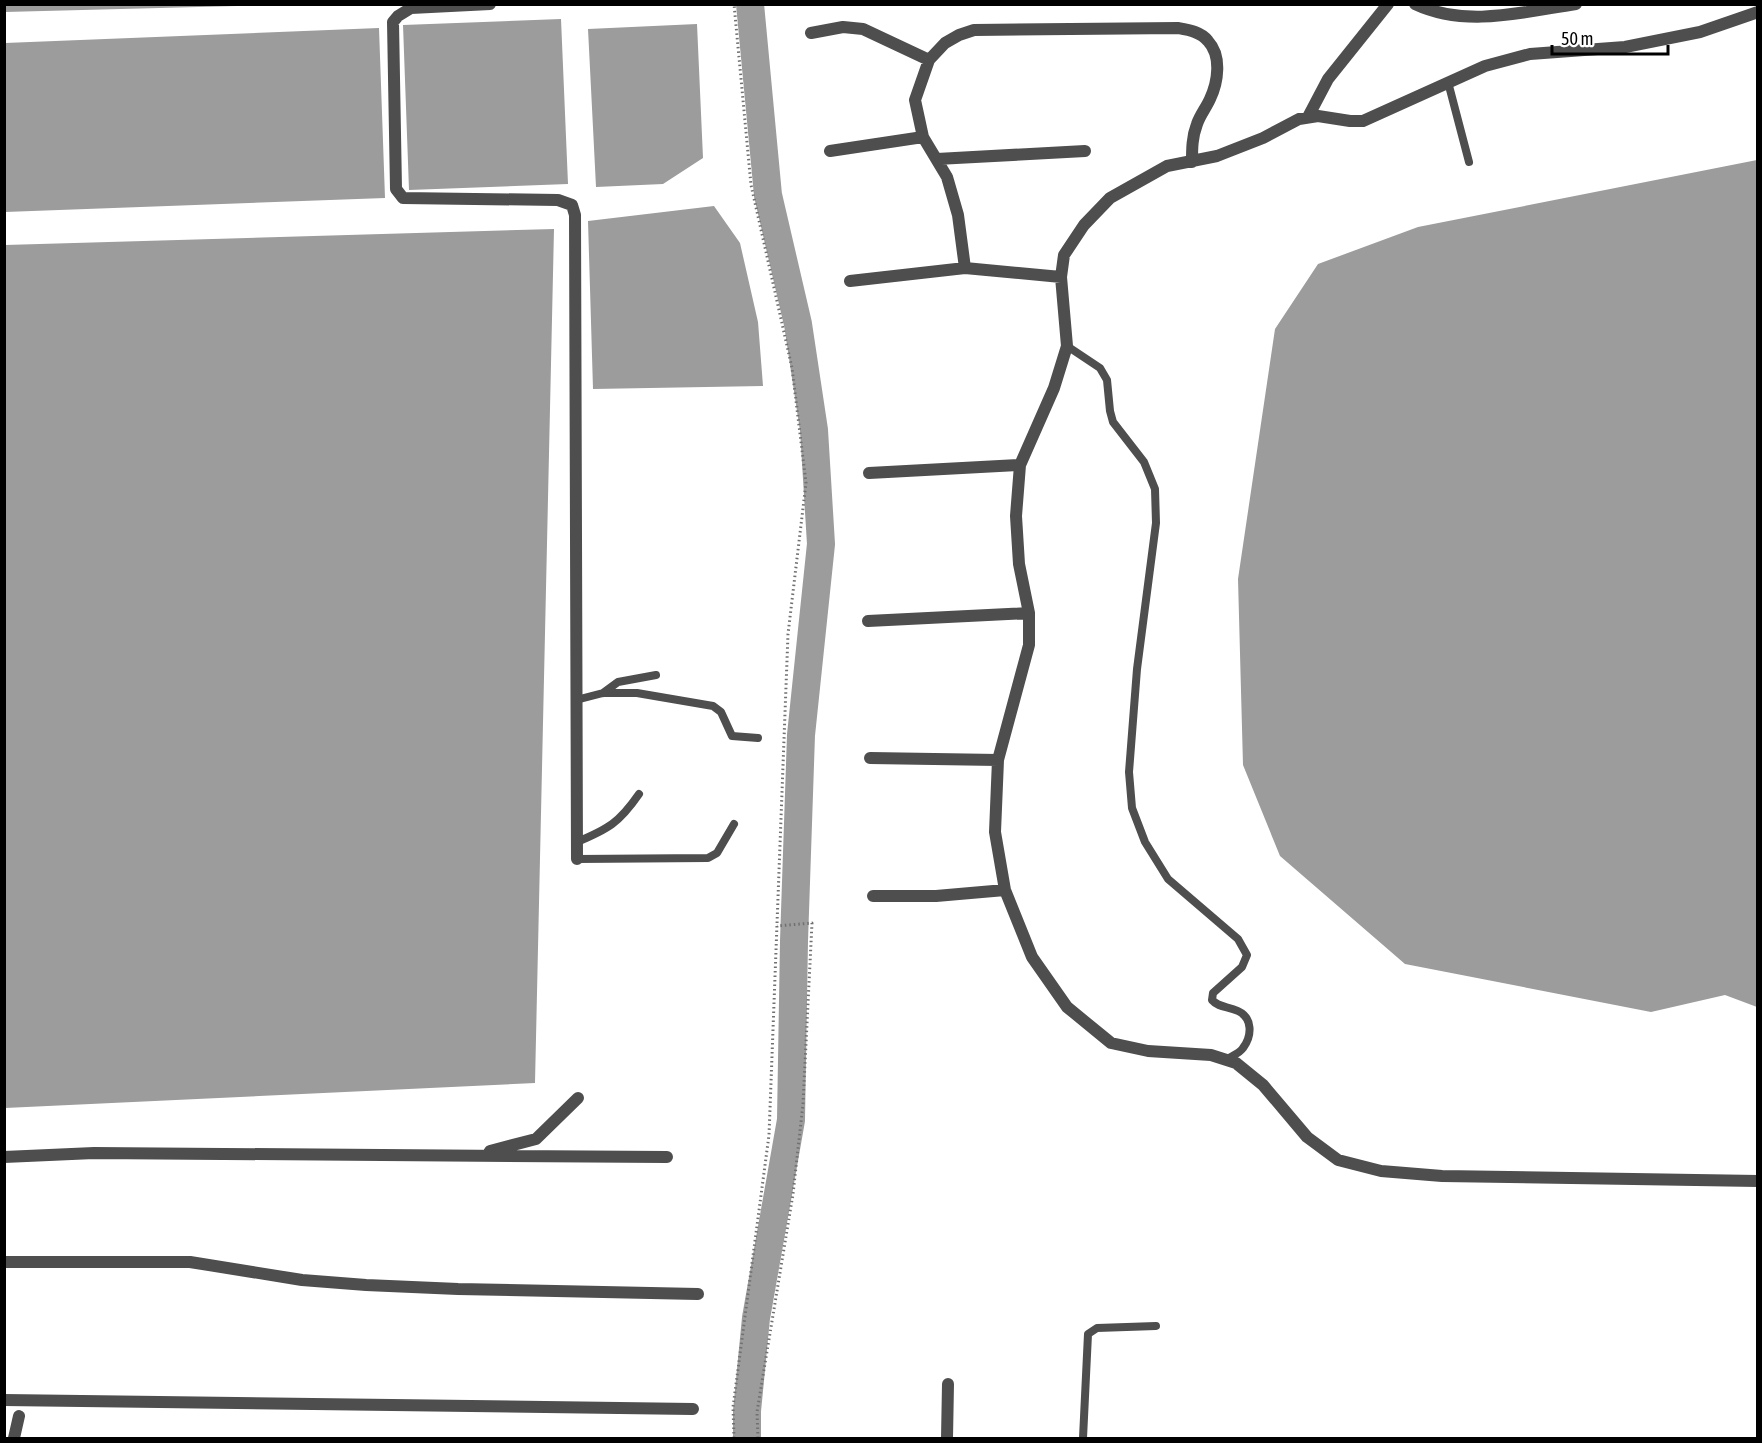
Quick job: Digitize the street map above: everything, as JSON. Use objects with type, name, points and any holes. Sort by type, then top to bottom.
[{"type":"street","points":[[490,4],[411,8],[393,22],[396,189],[402,198],[558,200],[572,205],[575,215],[577,859]]},
{"type":"street","points":[[1308,117],[1328,79],[1388,4]]},
{"type":"street","points":[[1415,4],[1432,12],[1482,17],[1576,4]]},
{"type":"street","points":[[1758,12],[1700,32],[1625,46],[1530,54],[1485,66],[1363,121],[1350,121],[1328,116],[1308,117],[1218,156],[1167,166],[1110,198],[1084,225],[1064,255],[1061,277],[1067,346],[1054,388],[1020,465],[1016,516],[1019,564],[1029,613],[1029,645],[998,760],[995,832],[1005,890],[1032,957],[1067,1007],[1111,1043],[1149,1051],[1211,1055],[1236,1063],[1263,1085],[1307,1137],[1338,1160],[1381,1171],[1442,1176],[1758,1181]]},
{"type":"street","points":[[811,33],[843,27],[863,29],[929,60]]},
{"type":"street","points":[[965,268],[958,214],[947,177],[923,137],[915,100],[929,60],[945,43],[959,35],[974,30],[1179,28],[1196,32],[1208,40],[1216,53],[1218,68],[1211,99],[1197,122],[1193,138],[1192,162]]},
{"type":"street","points":[[830,151],[923,137]]},
{"type":"street","points":[[937,159],[1085,151]]},
{"type":"street","points":[[850,281],[965,268],[1061,277]]},
{"type":"street","points":[[869,473],[1020,465]]},
{"type":"street","points":[[868,621],[1029,613]]},
{"type":"street","points":[[870,758],[998,760]]},
{"type":"street","points":[[873,896],[936,896],[1005,890]]},
{"type":"street","points":[[475,1156],[536,1139],[578,1098]]},
{"type":"street","points":[[4,1156],[94,1153],[667,1157]]},
{"type":"street","points":[[4,1262],[190,1262],[302,1280],[366,1285],[698,1294]]},
{"type":"street","points":[[947,1438],[948,1384]]},
{"type":"street","points":[[4,1400],[693,1409]]},
{"type":"street","points":[[14,1438],[19,1416]]},
{"type":"lane","points":[[1448,82],[1469,162]]},
{"type":"lane","points":[[1067,346],[1100,368],[1104,374],[1107,380],[1113,422],[1144,462],[1155,489],[1156,523],[1137,669],[1129,772],[1132,808],[1145,842],[1168,879],[1238,939],[1246,955],[1242,967],[1214,993],[1212,1000],[1217,1006],[1241,1012],[1250,1025],[1250,1035],[1242,1050],[1227,1059]]},
{"type":"lane","points":[[603,693],[618,682],[656,675]]},
{"type":"lane","points":[[576,700],[603,693],[637,693],[713,706],[721,712],[732,736],[758,738]]},
{"type":"lane","points":[[577,842],[613,825],[639,794]]},
{"type":"lane","points":[[577,859],[708,858],[717,853],[734,824]]},
{"type":"lane","points":[[1083,1438],[1088,1334],[1097,1328],[1156,1326]]},
{"type":"path","points":[[734,4],[752,185],[792,368],[806,483],[788,634],[769,1135],[733,1407],[734,1438]]},
{"type":"path","points":[[758,1438],[757,1412],[793,1194],[803,1104],[812,923],[777,926]]},
{"type":"shaded area","points":[[5,4],[280,4],[280,5],[5,12]]},
{"type":"shaded area","points":[[561,19],[568,184],[409,190],[403,25]]},
{"type":"shaded area","points":[[697,24],[703,158],[663,184],[596,187],[588,29]]},
{"type":"shaded area","points":[[379,28],[385,198],[5,212],[5,43]]},
{"type":"shaded area","points":[[1757,160],[1757,1007],[1725,995],[1651,1012],[1405,964],[1280,856],[1243,765],[1238,579],[1275,329],[1318,264],[1418,227]]},
{"type":"shaded area","points":[[714,206],[740,243],[758,322],[763,386],[593,389],[588,221]]},
{"type":"shaded area","points":[[554,229],[535,1083],[5,1108],[5,245]]},
{"type":"waterway","points":[[747,1438],[747,1411],[756,1318],[791,1120],[801,735],[821,544],[814,430],[798,324],[768,195],[750,4]]}]
